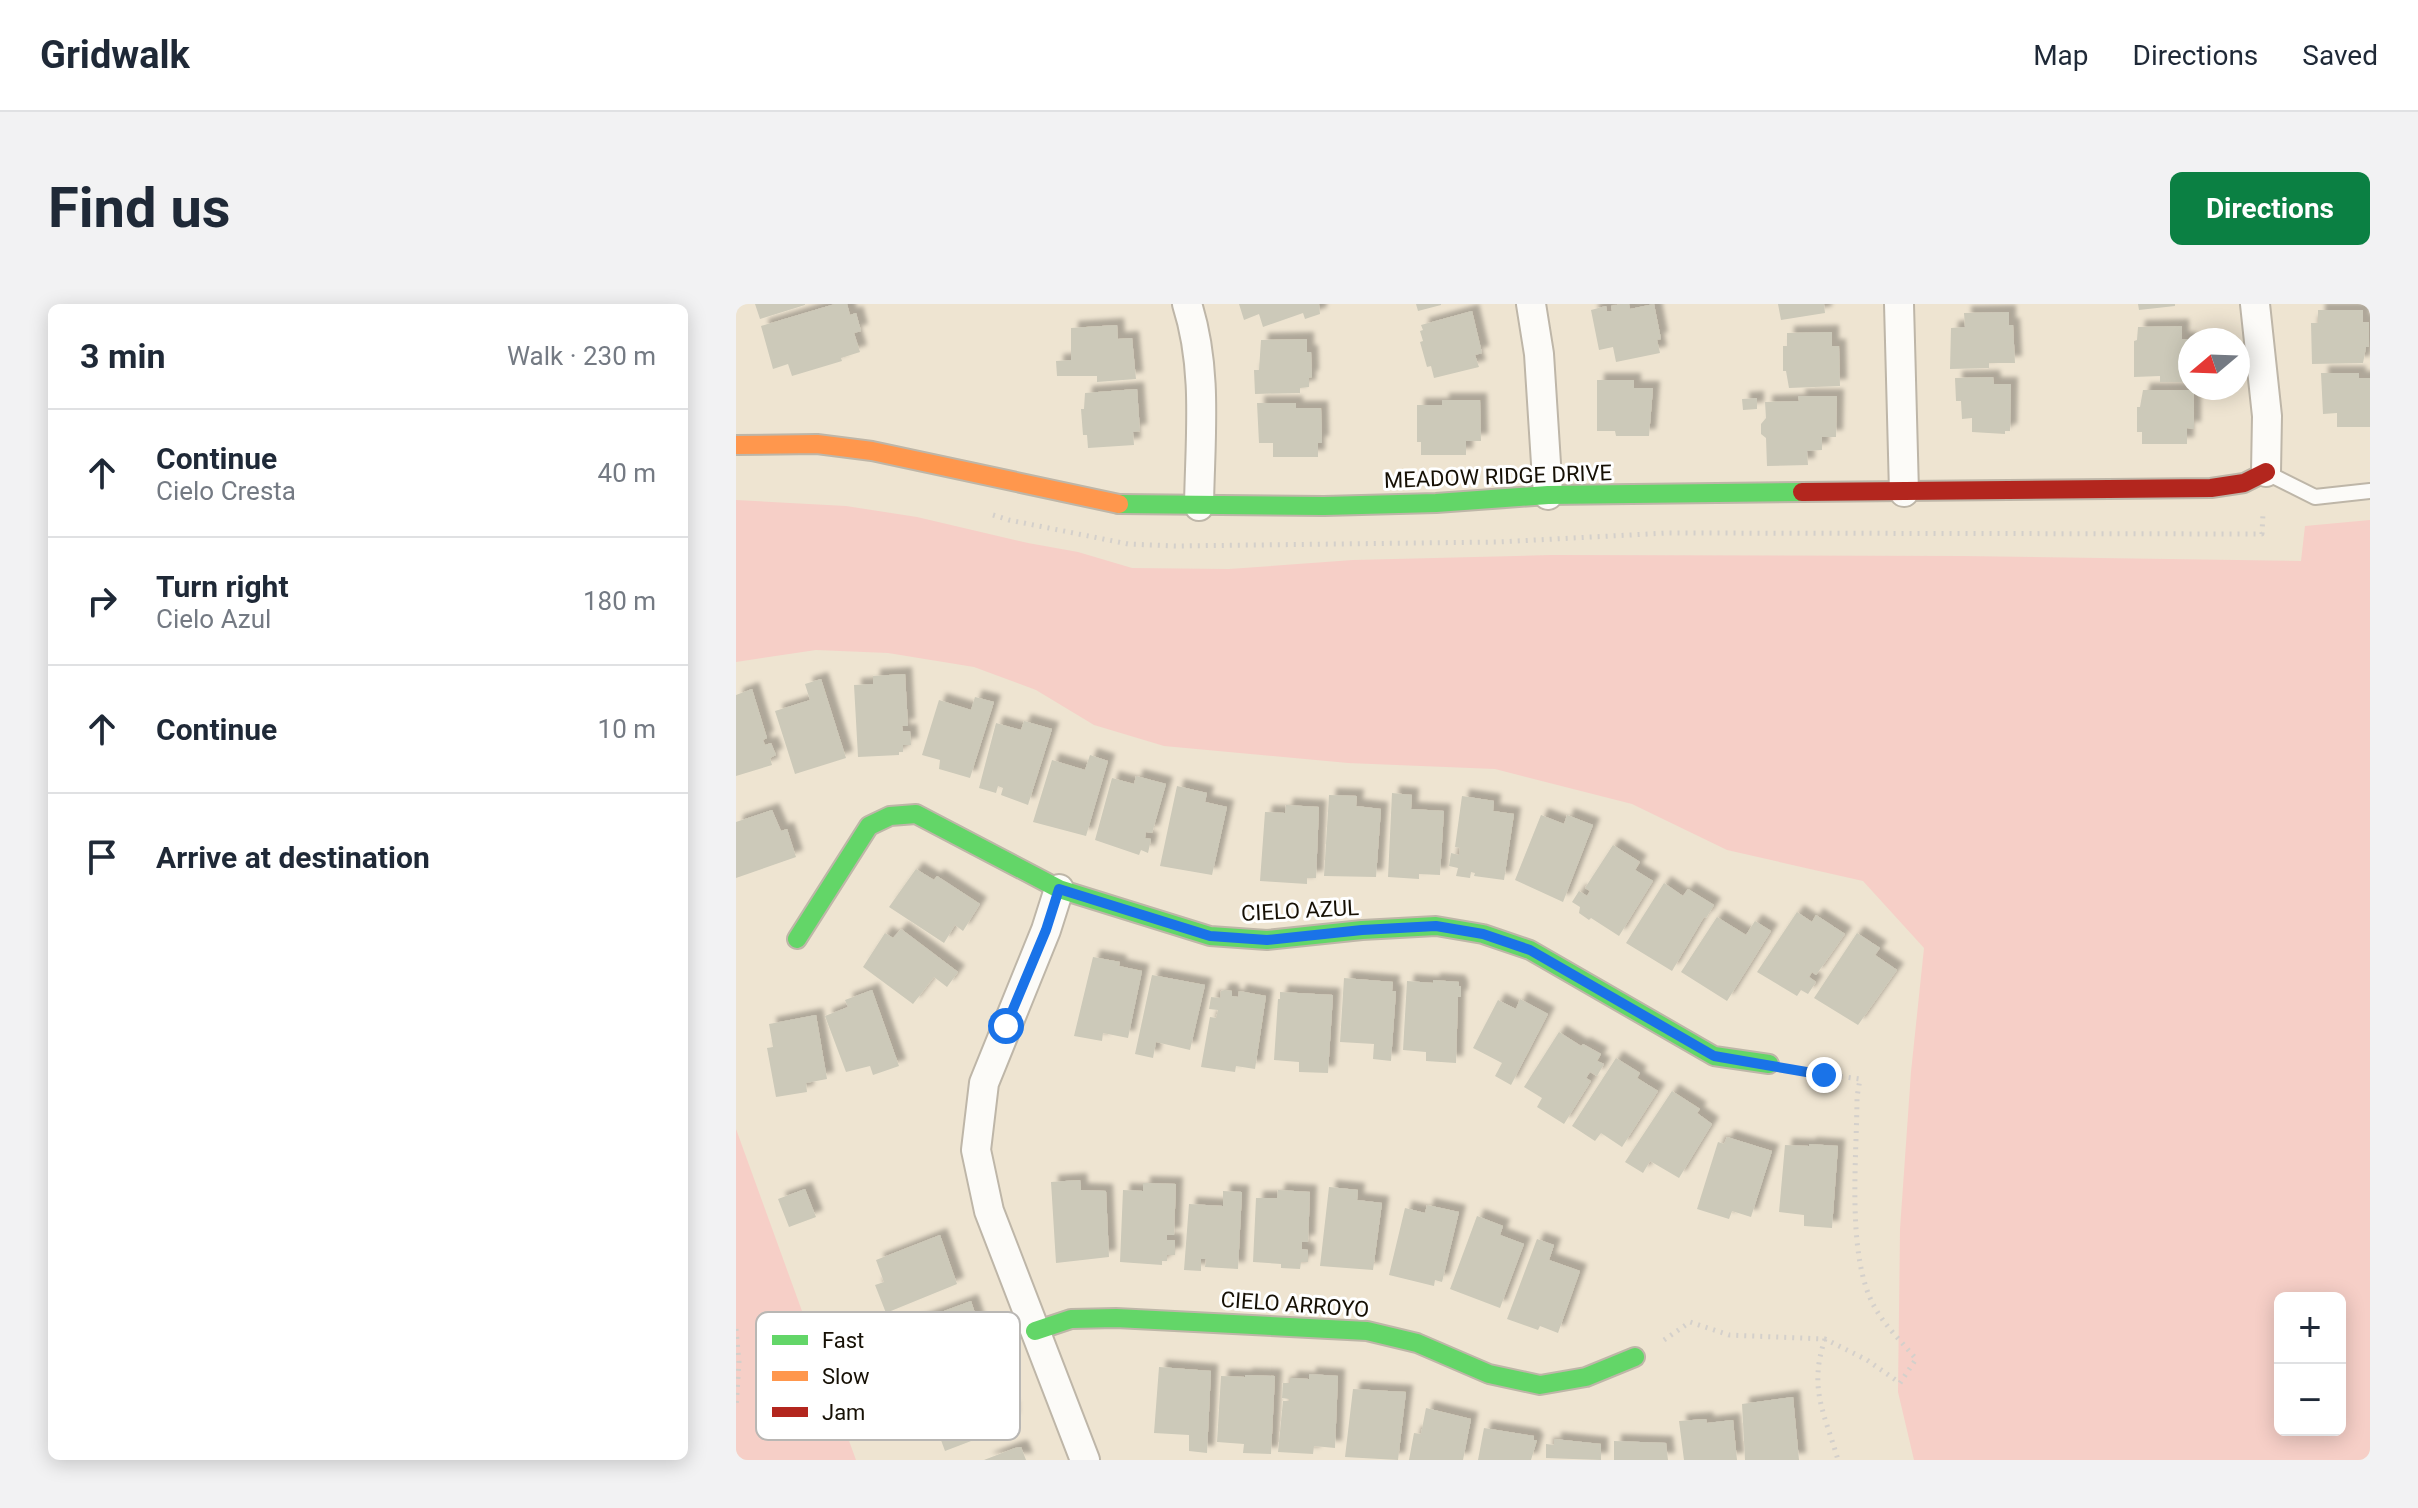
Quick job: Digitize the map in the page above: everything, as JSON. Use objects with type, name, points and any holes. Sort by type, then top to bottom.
[{"type":"street","points":[[1187,304],[1194,325],[1201,378],[1199,506]]},
{"type":"street","points":[[1531,304],[1539,354],[1548,495]]},
{"type":"street","points":[[1899,304],[1904,492]]},
{"type":"street","points":[[2255,304],[2267,416],[2266,472]]},
{"type":"street","name":"MEADOW RIDGE DRIVE","points":[[736,445],[817,444],[872,451],[1120,504],[1199,506],[1436,503],[1548,495],[2211,488],[2244,483],[2266,472]]},
{"type":"street","name":"CIELO AZUL","points":[[797,939],[869,826],[890,816],[916,814],[1059,889],[1210,936],[1267,940],[1436,926],[1483,934],[1530,950],[1714,1056],[1769,1064]]},
{"type":"street","points":[[1059,889],[1046,930],[984,1083],[976,1150],[989,1211],[1085,1460]]},
{"type":"street","name":"CIELO ARROYO","points":[[1035,1331],[1071,1319],[1116,1318],[1367,1331],[1417,1343],[1489,1374],[1540,1385],[1586,1377],[1635,1357]]},
{"type":"lane","points":[[2266,472],[2315,497],[2370,491]]},
{"type":"path","points":[[1677,1332],[1690,1322],[1729,1335],[1825,1339],[1867,1360],[1900,1383],[1916,1359],[1874,1307],[1862,1277],[1857,1250],[1857,1097],[1860,1079],[1769,1064]]},
{"type":"path","points":[[736,1329],[739,1362],[736,1408]]},
{"type":"path","points":[[1825,1339],[1818,1369],[1817,1394],[1838,1460]]},
{"type":"shaded area","points":[[736,500],[846,506],[917,517],[1078,552],[1132,568],[1229,569],[1353,560],[1551,555],[2301,561],[2305,526],[2370,520],[2370,1460],[1914,1460],[1898,1392],[1900,1229],[1911,1072],[1924,948],[1863,881],[1727,850],[1632,804],[1495,769],[1348,763],[1164,746],[1094,725],[1036,690],[974,667],[888,653],[816,650],[736,662]]},
{"type":"shaded area","points":[[736,1129],[802,1312],[756,1312],[756,1440],[849,1440],[856,1460],[736,1460]]},
{"type":"building","points":[[755,304],[805,304],[805,305],[760,319]]},
{"type":"building","points":[[835,304],[847,304],[850,315],[856,313],[861,331],[854,333],[860,352],[841,358],[842,361],[792,376],[788,364],[773,369],[761,326]]},
{"type":"building","points":[[1239,304],[1319,304],[1320,314],[1305,319],[1303,313],[1263,327],[1259,314],[1244,320]]},
{"type":"building","points":[[1416,304],[1441,304],[1441,305],[1418,311]]},
{"type":"building","points":[[1629,304],[1630,309],[1654,304],[1661,339],[1657,340],[1660,353],[1616,362],[1613,347],[1599,350],[1591,310],[1606,306],[1607,311],[1612,311],[1611,306]]},
{"type":"building","points":[[1778,304],[1824,304],[1825,313],[1781,320]]},
{"type":"building","points":[[2138,304],[2175,304],[2175,306],[2139,310]]},
{"type":"building","points":[[2318,310],[2363,310],[2363,322],[2369,322],[2369,347],[2366,347],[2363,363],[2312,364],[2311,323],[2318,323]]},
{"type":"building","points":[[1472,311],[1482,353],[1475,355],[1479,367],[1434,378],[1431,366],[1427,367],[1420,342],[1423,341],[1421,325]]},
{"type":"building","points":[[2009,312],[2009,325],[2013,325],[2015,363],[1989,363],[1989,368],[1950,369],[1951,328],[1965,327],[1964,313]]},
{"type":"building","points":[[1117,325],[1118,339],[1132,338],[1136,379],[1097,382],[1097,376],[1057,376],[1056,361],[1071,360],[1071,328]]},
{"type":"building","points":[[2182,326],[2178,328],[2178,382],[2160,382],[2160,376],[2134,377],[2134,341],[2137,340],[2138,327]]},
{"type":"building","points":[[1832,332],[1832,346],[1839,346],[1840,386],[1789,388],[1786,371],[1783,371],[1783,346],[1787,346],[1787,333]]},
{"type":"building","points":[[1307,339],[1307,352],[1311,352],[1312,377],[1309,378],[1309,387],[1300,388],[1300,393],[1255,394],[1254,370],[1259,370],[1261,340]]},
{"type":"building","points":[[2321,373],[2359,373],[2359,378],[2370,378],[2370,427],[2337,427],[2337,413],[2323,414]]},
{"type":"building","points":[[1993,377],[1994,384],[2011,384],[2010,431],[2005,431],[2005,434],[1972,432],[1972,418],[1962,419],[1961,401],[1956,401],[1955,378]]},
{"type":"building","points":[[1597,380],[1634,380],[1634,388],[1653,388],[1649,436],[1616,436],[1615,431],[1597,431]]},
{"type":"building","points":[[1137,389],[1140,431],[1133,432],[1134,445],[1088,448],[1087,435],[1083,435],[1081,409],[1084,409],[1085,393]]},
{"type":"building","points":[[2143,390],[2178,390],[2178,400],[2194,400],[2194,429],[2187,428],[2187,444],[2142,444],[2142,432],[2137,432],[2137,407],[2140,407]]},
{"type":"building","points":[[1798,396],[1837,396],[1836,437],[1822,437],[1822,450],[1807,451],[1808,465],[1767,466],[1766,438],[1761,434],[1761,424],[1766,418],[1765,402],[1799,401]]},
{"type":"building","points":[[1757,398],[1757,409],[1743,410],[1742,399]]},
{"type":"building","points":[[1442,400],[1480,400],[1481,441],[1466,441],[1466,455],[1421,455],[1421,442],[1417,442],[1417,405],[1442,405]]},
{"type":"building","points":[[1257,403],[1296,403],[1296,408],[1321,408],[1322,443],[1318,443],[1318,457],[1273,457],[1273,443],[1259,443]]},
{"type":"building","points":[[905,674],[908,726],[902,726],[903,731],[910,731],[911,745],[903,745],[903,752],[899,755],[858,757],[854,685],[873,684],[873,676]]},
{"type":"building","points":[[821,679],[846,758],[795,774],[775,711],[810,700],[805,684]]},
{"type":"building","points":[[752,689],[767,738],[763,740],[765,745],[771,743],[776,755],[770,758],[772,765],[736,776],[736,695]]},
{"type":"building","points":[[975,697],[994,702],[970,778],[939,769],[940,760],[922,755],[939,700],[971,710]]},
{"type":"building","points":[[1024,721],[1052,729],[1028,805],[1001,795],[1003,788],[998,786],[996,793],[979,788],[996,723],[1021,730]]},
{"type":"building","points":[[1090,755],[1108,761],[1086,836],[1033,822],[1052,760],[1085,770]]},
{"type":"building","points":[[1136,776],[1166,784],[1152,833],[1146,832],[1145,838],[1151,839],[1148,853],[1141,850],[1139,855],[1095,840],[1112,778],[1134,784]]},
{"type":"building","points":[[1177,786],[1207,793],[1205,802],[1227,807],[1212,875],[1160,866]]},
{"type":"building","points":[[1392,793],[1412,795],[1411,809],[1444,811],[1440,875],[1419,874],[1419,879],[1388,877]]},
{"type":"building","points":[[1329,795],[1357,796],[1356,806],[1381,809],[1376,877],[1324,876]]},
{"type":"building","points":[[1462,796],[1494,801],[1493,811],[1514,814],[1504,880],[1474,876],[1475,873],[1471,872],[1470,878],[1456,876],[1458,868],[1449,866],[1451,853],[1459,855],[1460,848],[1455,847]]},
{"type":"building","points":[[1286,805],[1319,807],[1316,878],[1307,878],[1307,884],[1260,881],[1265,812],[1285,813]]},
{"type":"building","points":[[772,810],[781,831],[787,829],[796,857],[736,878],[736,822]]},
{"type":"building","points":[[1541,815],[1564,824],[1567,815],[1593,825],[1563,902],[1515,880]]},
{"type":"building","points":[[1613,845],[1640,862],[1635,870],[1653,881],[1619,936],[1579,913],[1580,907],[1572,902],[1579,891],[1587,896],[1590,891],[1585,888]]},
{"type":"building","points":[[916,869],[934,880],[937,876],[980,904],[963,931],[955,925],[944,943],[889,907]]},
{"type":"building","points":[[1664,883],[1683,896],[1688,889],[1714,905],[1672,971],[1626,943]]},
{"type":"building","points":[[1797,912],[1812,922],[1816,915],[1845,934],[1816,975],[1812,972],[1809,977],[1816,982],[1808,994],[1801,990],[1797,996],[1757,972]]},
{"type":"building","points":[[1717,917],[1746,935],[1755,921],[1771,931],[1727,1001],[1681,972]]},
{"type":"building","points":[[901,929],[958,972],[947,987],[934,977],[913,1004],[863,967],[885,933],[893,938]]},
{"type":"building","points":[[1857,933],[1880,948],[1875,955],[1897,970],[1858,1025],[1814,998]]},
{"type":"building","points":[[1093,957],[1120,962],[1119,966],[1142,971],[1128,1038],[1103,1033],[1102,1041],[1074,1036]]},
{"type":"building","points":[[1152,975],[1205,985],[1190,1050],[1156,1042],[1153,1058],[1135,1054]]},
{"type":"building","points":[[1344,978],[1393,982],[1392,991],[1396,991],[1391,1061],[1373,1059],[1374,1044],[1340,1042]]},
{"type":"building","points":[[1433,980],[1459,982],[1461,986],[1456,1063],[1426,1061],[1426,1052],[1403,1050],[1407,981],[1433,983]]},
{"type":"building","points":[[872,990],[899,1066],[873,1075],[870,1066],[846,1072],[825,1016],[848,1007],[845,1000]]},
{"type":"building","points":[[1221,991],[1232,991],[1232,996],[1238,997],[1239,991],[1266,996],[1255,1069],[1236,1066],[1235,1072],[1201,1067],[1210,1017],[1216,1018],[1218,1010],[1209,1009],[1211,997],[1220,998]]},
{"type":"building","points":[[1280,992],[1333,995],[1328,1073],[1299,1072],[1299,1062],[1274,1060]]},
{"type":"building","points":[[1520,999],[1548,1014],[1511,1085],[1495,1076],[1502,1063],[1473,1048],[1498,1000],[1516,1009]]},
{"type":"building","points":[[816,1015],[827,1079],[806,1083],[807,1092],[776,1097],[767,1048],[773,1047],[769,1024]]},
{"type":"building","points":[[1559,1032],[1601,1054],[1597,1061],[1604,1064],[1597,1076],[1590,1072],[1586,1078],[1591,1081],[1564,1124],[1537,1107],[1542,1098],[1524,1087]]},
{"type":"building","points":[[1616,1058],[1640,1073],[1637,1078],[1658,1091],[1622,1147],[1601,1133],[1595,1141],[1572,1126]]},
{"type":"building","points":[[1672,1091],[1700,1109],[1697,1113],[1712,1124],[1679,1178],[1650,1161],[1643,1173],[1625,1162]]},
{"type":"building","points":[[1727,1137],[1772,1151],[1751,1217],[1732,1211],[1729,1219],[1697,1209],[1718,1142],[1724,1144]]},
{"type":"building","points":[[1785,1145],[1838,1146],[1832,1228],[1804,1226],[1804,1215],[1779,1212]]},
{"type":"building","points":[[1080,1180],[1081,1190],[1106,1191],[1109,1257],[1056,1263],[1051,1182]]},
{"type":"building","points":[[1143,1183],[1176,1184],[1174,1235],[1167,1235],[1167,1240],[1175,1240],[1175,1255],[1167,1255],[1167,1261],[1162,1261],[1162,1265],[1120,1262],[1123,1190],[1143,1191]]},
{"type":"building","points":[[1329,1187],[1358,1190],[1357,1200],[1382,1203],[1373,1270],[1320,1266]]},
{"type":"building","points":[[805,1189],[816,1217],[789,1227],[778,1199]]},
{"type":"building","points":[[1278,1190],[1310,1192],[1308,1242],[1302,1242],[1302,1249],[1308,1250],[1308,1262],[1301,1262],[1300,1269],[1253,1262],[1256,1198],[1277,1198]]},
{"type":"building","points":[[1223,1191],[1242,1192],[1238,1269],[1205,1267],[1206,1259],[1201,1259],[1201,1271],[1184,1270],[1189,1204],[1223,1206]]},
{"type":"building","points":[[1427,1205],[1459,1212],[1442,1282],[1435,1280],[1434,1286],[1389,1275],[1405,1208],[1425,1213]]},
{"type":"building","points":[[1477,1216],[1503,1226],[1500,1235],[1524,1244],[1500,1308],[1450,1289]]},
{"type":"building","points":[[940,1235],[957,1284],[886,1312],[875,1285],[884,1282],[876,1260]]},
{"type":"building","points":[[1537,1239],[1554,1245],[1549,1260],[1580,1271],[1558,1333],[1540,1326],[1538,1330],[1507,1319]]},
{"type":"building","points":[[971,1301],[975,1312],[941,1312]]},
{"type":"building","points":[[1159,1367],[1211,1371],[1207,1453],[1189,1451],[1189,1435],[1154,1433]]},
{"type":"building","points":[[1309,1374],[1338,1376],[1335,1448],[1314,1446],[1313,1454],[1278,1452],[1283,1401],[1289,1401],[1282,1398],[1283,1383],[1290,1383],[1290,1378],[1309,1379]]},
{"type":"building","points":[[1221,1376],[1275,1376],[1271,1454],[1243,1453],[1244,1444],[1217,1442]]},
{"type":"building","points":[[1353,1389],[1406,1392],[1398,1460],[1345,1457]]},
{"type":"building","points":[[1793,1397],[1799,1460],[1745,1460],[1742,1404]]},
{"type":"building","points":[[1426,1408],[1471,1419],[1463,1460],[1409,1460],[1414,1433],[1421,1434]]},
{"type":"building","points":[[1706,1419],[1707,1423],[1733,1420],[1737,1460],[1684,1460],[1679,1421]]},
{"type":"building","points":[[1484,1428],[1534,1436],[1537,1440],[1531,1460],[1478,1460]]},
{"type":"building","points":[[1554,1439],[1601,1444],[1601,1460],[1546,1458],[1546,1444],[1554,1445]]},
{"type":"building","points":[[941,1440],[974,1440],[945,1451]]},
{"type":"building","points":[[1614,1441],[1666,1443],[1668,1460],[1614,1460]]},
{"type":"building","points":[[1021,1447],[1026,1460],[984,1460],[1015,1448]]},
{"type":"traffic: fast","points":[[1119,504],[1324,506],[1436,503],[1548,495],[1802,492]]},
{"type":"traffic: fast","points":[[797,939],[869,826],[890,816],[916,814],[1059,889],[1210,936],[1267,940],[1436,926],[1483,934],[1530,950],[1714,1056],[1769,1064]]},
{"type":"traffic: fast","points":[[1035,1331],[1071,1319],[1116,1318],[1367,1331],[1417,1343],[1489,1374],[1540,1385],[1586,1377],[1635,1357]]},
{"type":"traffic: slow","points":[[736,445],[817,444],[872,451],[1119,504]]},
{"type":"traffic: jam","points":[[1802,492],[2211,488],[2244,483],[2266,472]]},
{"type":"route","points":[[1006,1026],[1046,930],[1059,889],[1210,936],[1267,940],[1436,926],[1483,934],[1530,950],[1714,1056],[1824,1075]]}]
